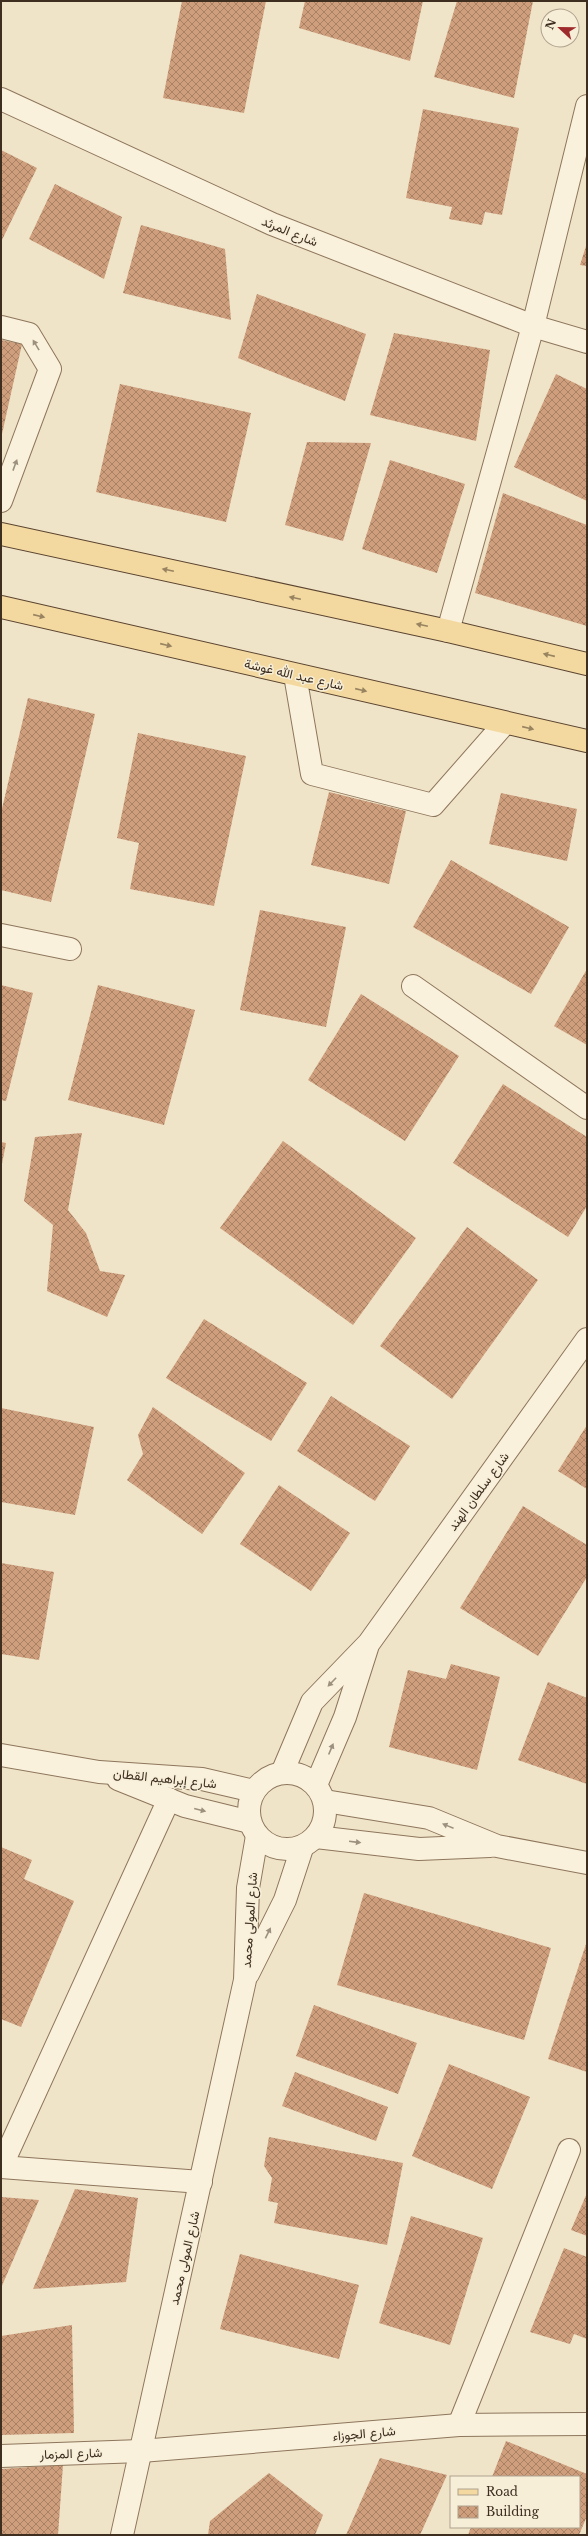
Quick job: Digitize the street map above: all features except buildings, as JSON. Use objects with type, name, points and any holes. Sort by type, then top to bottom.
[{"type":"main road","points":[[1,534],[448,631],[587,664]]},
{"type":"main road","name":"شارع عبد الله غوشة","points":[[1,607],[587,741]]},
{"type":"street","name":"شارع المرثد","points":[[1,99],[272,224],[533,326],[587,342]]},
{"type":"street","points":[[448,631],[533,326],[587,106]]},
{"type":"street","points":[[1,326],[29,334],[50,369],[1,501]]},
{"type":"street","points":[[295,675],[312,774],[433,805],[504,722]]},
{"type":"street","points":[[1,935],[70,949]]},
{"type":"street","points":[[413,986],[587,1108]]},
{"type":"street","name":"شارع سلطان الهند","points":[[282,1773],[312,1702],[369,1644],[587,1339]]},
{"type":"street","name":"شارع سلطان الهند","points":[[321,1793],[369,1644]]},
{"type":"street","name":"شارع إبراهيم القطان","points":[[1,1755],[98,1772],[202,1779],[254,1790]]},
{"type":"street","name":"شارع إبراهيم القطان","points":[[98,1772],[185,1806],[254,1829]]},
{"type":"street","points":[[497,1846],[419,1850],[309,1842],[285,1850],[270,1846],[254,1829],[249,1806],[254,1790],[266,1779],[282,1773],[300,1775],[321,1793],[430,1818],[497,1846],[587,1863]]},
{"type":"street","points":[[309,1842],[325,1820],[321,1793]]},
{"type":"street","points":[[169,1799],[1,2167],[201,2182]]},
{"type":"street","name":"شارع المولى محمد","points":[[122,2535],[245,1980],[248,1888],[254,1829]]},
{"type":"street","name":"شارع المولى محمد","points":[[245,1980],[285,1900],[309,1842]]},
{"type":"street","points":[[459,2425],[568,2150]]},
{"type":"street","name":"شارع الجوزاء","points":[[141,2451],[459,2425],[587,2424]]},
{"type":"street","name":"شارع المزمار","points":[[1,2456],[141,2451]]}]
